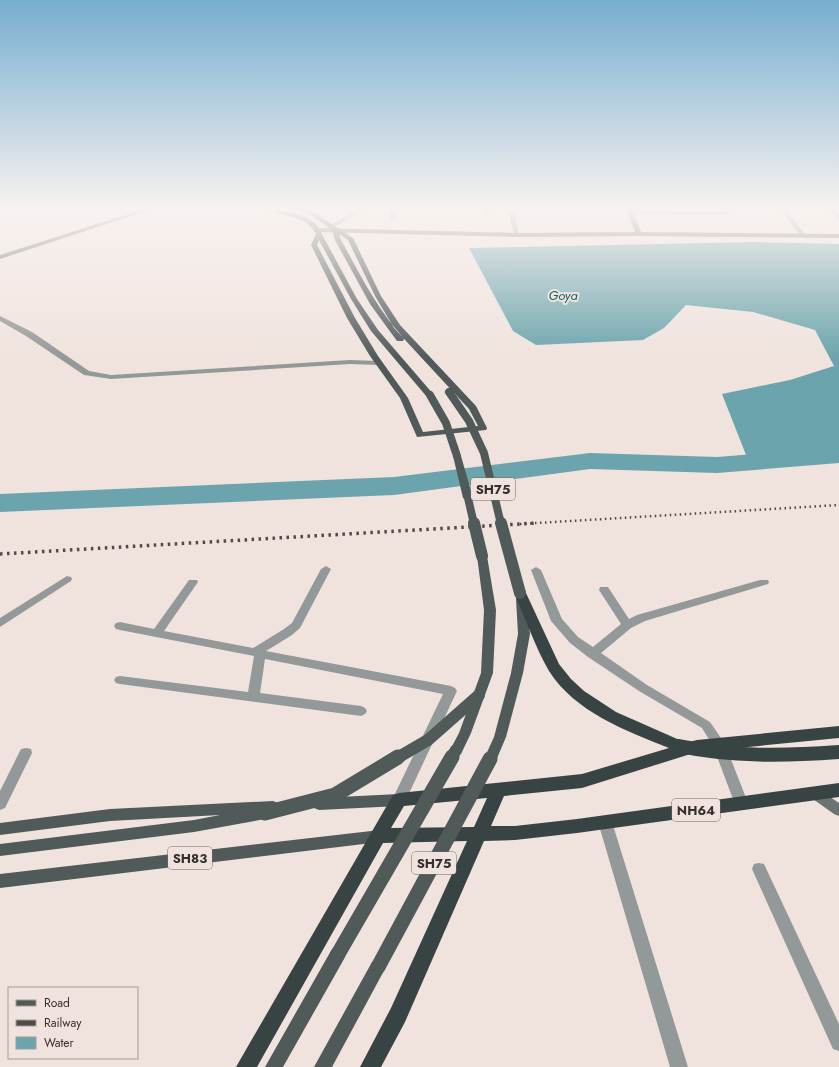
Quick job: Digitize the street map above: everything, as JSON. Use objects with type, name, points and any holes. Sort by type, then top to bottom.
[{"type":"highway","points":[[520,593],[555,670],[578,695],[596,707],[663,740],[679,746],[702,751],[747,756],[799,756],[839,752]]},
{"type":"highway","points":[[246,1067],[380,836],[399,800],[582,781],[697,746],[839,732]]},
{"type":"highway","points":[[370,1067],[398,1015],[499,789]]},
{"type":"highway","name":"NH64","points":[[380,836],[515,833],[839,790]]},
{"type":"main road","points":[[321,259],[351,318],[374,356],[404,398],[420,435],[483,428],[473,408],[397,326],[378,296],[360,259]]},
{"type":"main road","name":"SH75","points":[[274,1067],[456,750],[465,733],[487,673],[490,610],[482,556],[457,456],[446,423],[430,395],[375,331],[354,299],[332,259]]},
{"type":"main road","name":"SH75","points":[[323,1067],[490,759],[500,737],[517,673],[524,634],[520,593],[484,453],[469,421],[449,392],[389,327],[349,259]]},
{"type":"main road","points":[[0,850],[194,826],[265,813],[335,795],[428,740],[478,695]]},
{"type":"main road","points":[[0,829],[110,815],[399,800]]},
{"type":"main road","name":"SH83","points":[[0,881],[380,836]]},
{"type":"street","points":[[0,318],[29,334],[87,373],[97,376],[111,377],[350,362],[379,363]]},
{"type":"street","points":[[350,362],[374,356]]},
{"type":"street","points":[[252,697],[258,652],[296,625],[326,569]]},
{"type":"street","points":[[536,570],[557,621],[574,640],[592,654],[643,688],[706,725],[719,744],[741,803]]},
{"type":"street","points":[[0,623],[67,579]]},
{"type":"street","points":[[157,633],[193,582]]},
{"type":"street","points":[[592,654],[627,625],[641,618],[764,582]]},
{"type":"street","points":[[604,590],[627,625]]},
{"type":"street","points":[[120,626],[451,691],[399,800]]},
{"type":"street","points":[[120,680],[361,711]]},
{"type":"street","points":[[0,804],[26,753]]},
{"type":"street","points":[[815,793],[839,810]]},
{"type":"street","points":[[605,822],[679,1067]]},
{"type":"street","points":[[759,869],[839,1043]]},
{"type":"water","name":"Goya","points":[[475,259],[839,259],[839,456],[748,460],[722,394],[790,380],[834,366],[815,330],[753,312],[686,305],[664,328],[643,340],[536,345],[513,331]]},
{"type":"waterway","points":[[0,503],[394,486],[590,461],[717,465],[839,455]]},
{"type":"railway","points":[[530,523],[839,505]]},
{"type":"railway","points":[[0,554],[530,523]]},
{"type":"railway","points":[[520,524],[530,523]]},
{"type":"railway","points":[[530,523],[537,523]]}]
